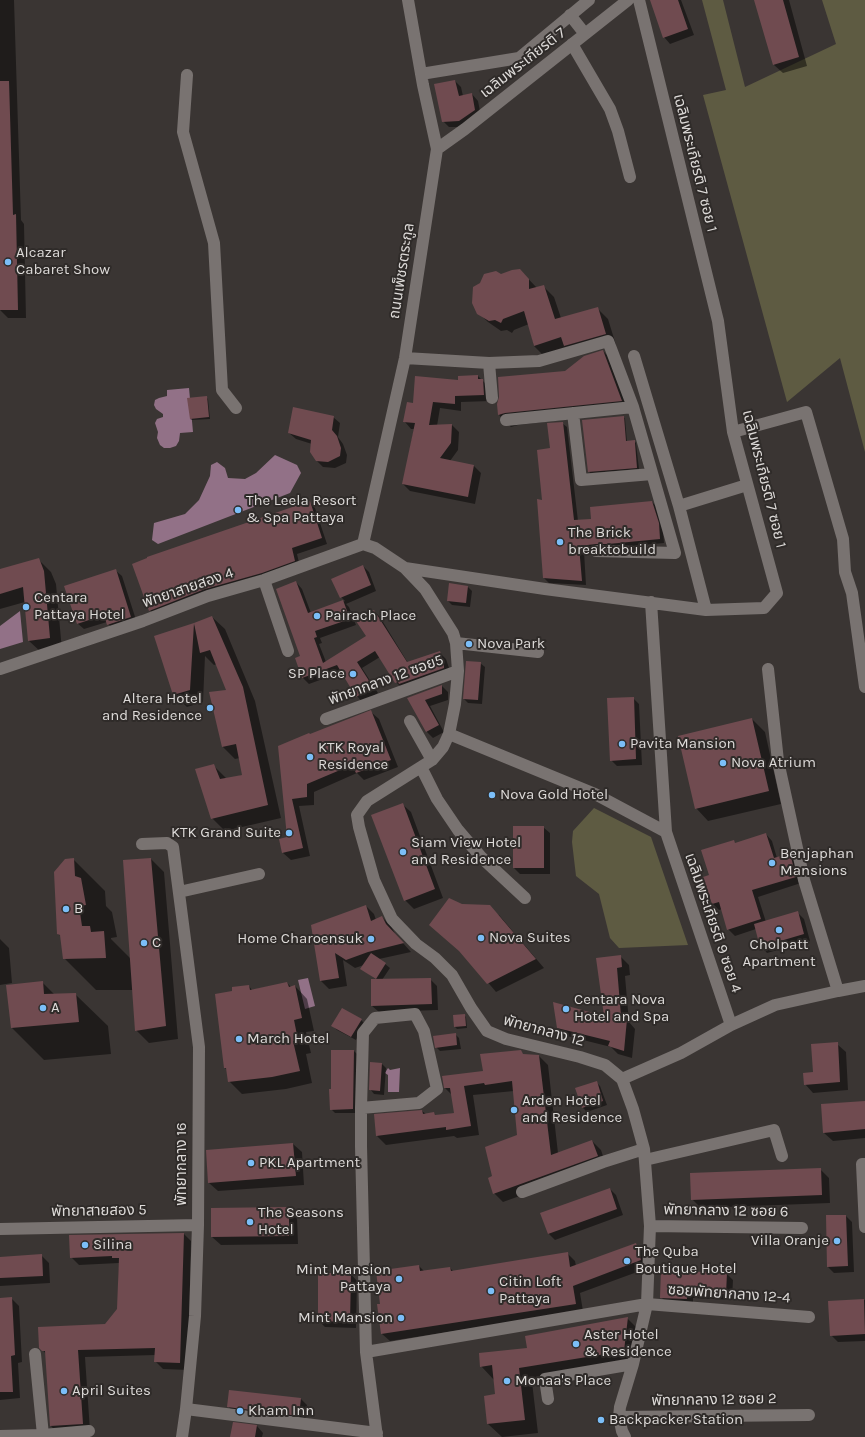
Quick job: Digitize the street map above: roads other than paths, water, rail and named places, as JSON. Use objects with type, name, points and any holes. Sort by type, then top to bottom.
[{"type":"street","name":"ถนนเพ็ชรตระกูล","points":[[363,544],[405,358],[437,150],[421,74],[408,0]]},
{"type":"street","points":[[421,74],[519,58],[589,0]]},
{"type":"street","name":"เฉลิมพระเกียรติ 7","points":[[437,150],[628,0]]},
{"type":"street","name":"เฉลิมพระเกียรติ 7 ซอย 1","points":[[405,568],[531,582],[706,610],[764,608],[777,593],[733,432],[718,321],[639,0]]},
{"type":"street","points":[[570,15],[585,34]]},
{"type":"street","points":[[572,44],[610,109],[630,177]]},
{"type":"street","points":[[187,75],[183,132],[214,243],[222,390],[236,408]]},
{"type":"street","points":[[405,358],[489,363],[539,361],[608,341],[633,407],[674,553],[596,551]]},
{"type":"street","points":[[634,356],[679,506],[706,610]]},
{"type":"street","points":[[489,363],[492,398]]},
{"type":"street","points":[[506,420],[633,407]]},
{"type":"street","points":[[733,432],[806,412],[843,539],[846,572],[852,593],[865,687]]},
{"type":"street","points":[[573,413],[581,480],[652,474]]},
{"type":"street","points":[[679,506],[747,485]]},
{"type":"street","name":"พัทยากลาง 12","points":[[363,544],[375,548],[405,568],[425,588],[453,632],[456,643],[458,671],[455,704],[449,734],[443,747],[432,760],[367,801],[357,815],[374,880],[392,919],[416,944],[435,958],[452,975],[471,1008],[487,1031],[506,1039],[580,1057],[605,1065],[622,1079],[633,1108],[644,1154],[650,1226],[647,1304],[633,1364],[620,1407],[619,1417],[625,1437]]},
{"type":"street","name":"พัทยาสายสอง 4","points":[[0,669],[143,621],[208,596],[264,580],[363,544]]},
{"type":"street","points":[[264,580],[288,651]]},
{"type":"street","name":"เฉลิมพระเกียรติ 9 ซอย 4","points":[[651,602],[666,832],[731,1025]]},
{"type":"street","points":[[456,643],[538,652]]},
{"type":"street","points":[[768,669],[778,761],[804,880],[838,991]]},
{"type":"street","name":"พัทยากลาง 12 ซอย5","points":[[326,719],[458,671]]},
{"type":"street","points":[[410,721],[432,760]]},
{"type":"street","points":[[449,734],[595,794],[666,832]]},
{"type":"street","points":[[421,767],[437,799],[458,830],[481,857],[525,898]]},
{"type":"street","name":"พัทยากลาง 16","points":[[142,844],[168,843],[173,847],[199,1047],[198,1224],[195,1316],[182,1437]]},
{"type":"street","points":[[179,892],[259,874]]},
{"type":"street","points":[[622,1079],[681,1053],[731,1025],[775,1005],[865,986]]},
{"type":"street","points":[[186,1409],[377,1435],[366,1352],[361,1146],[361,1108],[363,1033],[375,1018],[415,1014],[424,1031],[437,1089],[419,1103],[361,1108]]},
{"type":"street","points":[[522,1192],[603,1162],[774,1130],[782,1156]]},
{"type":"street","points":[[865,1164],[862,1164],[865,1227]]},
{"type":"street","name":"พัทยาสายสอง 5","points":[[0,1229],[198,1224]]},
{"type":"street","name":"พัทยากลาง 12 ซอย 6","points":[[650,1226],[802,1228]]},
{"type":"street","name":"ซอยพัทยากลาง 12-4","points":[[366,1352],[647,1304],[809,1317]]},
{"type":"street","points":[[35,1354],[43,1435]]},
{"type":"street","points":[[548,1399],[545,1379],[633,1364]]},
{"type":"street","name":"พัทยากลาง 12 ซอย 2","points":[[619,1417],[810,1415]]},
{"type":"street","points":[[0,1436],[89,1432]]},
{"type":"place","name":"Alcazar Cabaret Show","points":[[8,262]]},
{"type":"place","name":"The Leela Resort & Spa Pattaya","points":[[238,510]]},
{"type":"place","name":"The Brick breaktobuild","points":[[560,542]]},
{"type":"place","name":"Centara Pattaya Hotel","points":[[26,607]]},
{"type":"place","name":"Pairach Place","points":[[317,616]]},
{"type":"place","name":"Nova Park","points":[[469,644]]},
{"type":"place","name":"SP Place","points":[[353,674]]},
{"type":"place","name":"Altera Hotel and Residence","points":[[210,708]]},
{"type":"place","name":"Pavita Mansion","points":[[622,744]]},
{"type":"place","name":"KTK Royal Residence","points":[[310,757]]},
{"type":"place","name":"Nova Atrium","points":[[723,763]]},
{"type":"place","name":"Nova Gold Hotel","points":[[492,795]]},
{"type":"place","name":"KTK Grand Suite","points":[[289,833]]},
{"type":"place","name":"Siam View Hotel and Residence","points":[[403,852]]},
{"type":"place","name":"Benjaphan Mansions","points":[[772,863]]},
{"type":"place","name":"B","points":[[66,909]]},
{"type":"place","name":"Cholpatt Apartment","points":[[779,930]]},
{"type":"place","name":"Nova Suites","points":[[481,938]]},
{"type":"place","name":"Home Charoensuk","points":[[371,939]]},
{"type":"place","name":"C","points":[[144,943]]},
{"type":"place","name":"A","points":[[43,1008]]},
{"type":"place","name":"Centara Nova Hotel and Spa","points":[[566,1009]]},
{"type":"place","name":"March Hotel","points":[[239,1039]]},
{"type":"place","name":"Arden Hotel and Residence","points":[[514,1110]]},
{"type":"place","name":"PKL Apartment","points":[[251,1163]]},
{"type":"place","name":"The Seasons Hotel","points":[[250,1222]]},
{"type":"place","name":"Villa Oranje","points":[[837,1241]]},
{"type":"place","name":"Silina","points":[[85,1245]]},
{"type":"place","name":"The Quba Boutique Hotel","points":[[627,1261]]},
{"type":"place","name":"Mint Mansion Pattaya","points":[[399,1279]]},
{"type":"place","name":"Citin Loft Pattaya","points":[[491,1291]]},
{"type":"place","name":"Mint Mansion","points":[[401,1318]]},
{"type":"place","name":"Aster Hotel & Residence","points":[[576,1344]]},
{"type":"place","name":"Monaa's Place","points":[[507,1381]]},
{"type":"place","name":"April Suites","points":[[64,1391]]},
{"type":"place","name":"Kham Inn","points":[[240,1411]]},
{"type":"place","name":"Backpacker Station","points":[[601,1420]]}]
